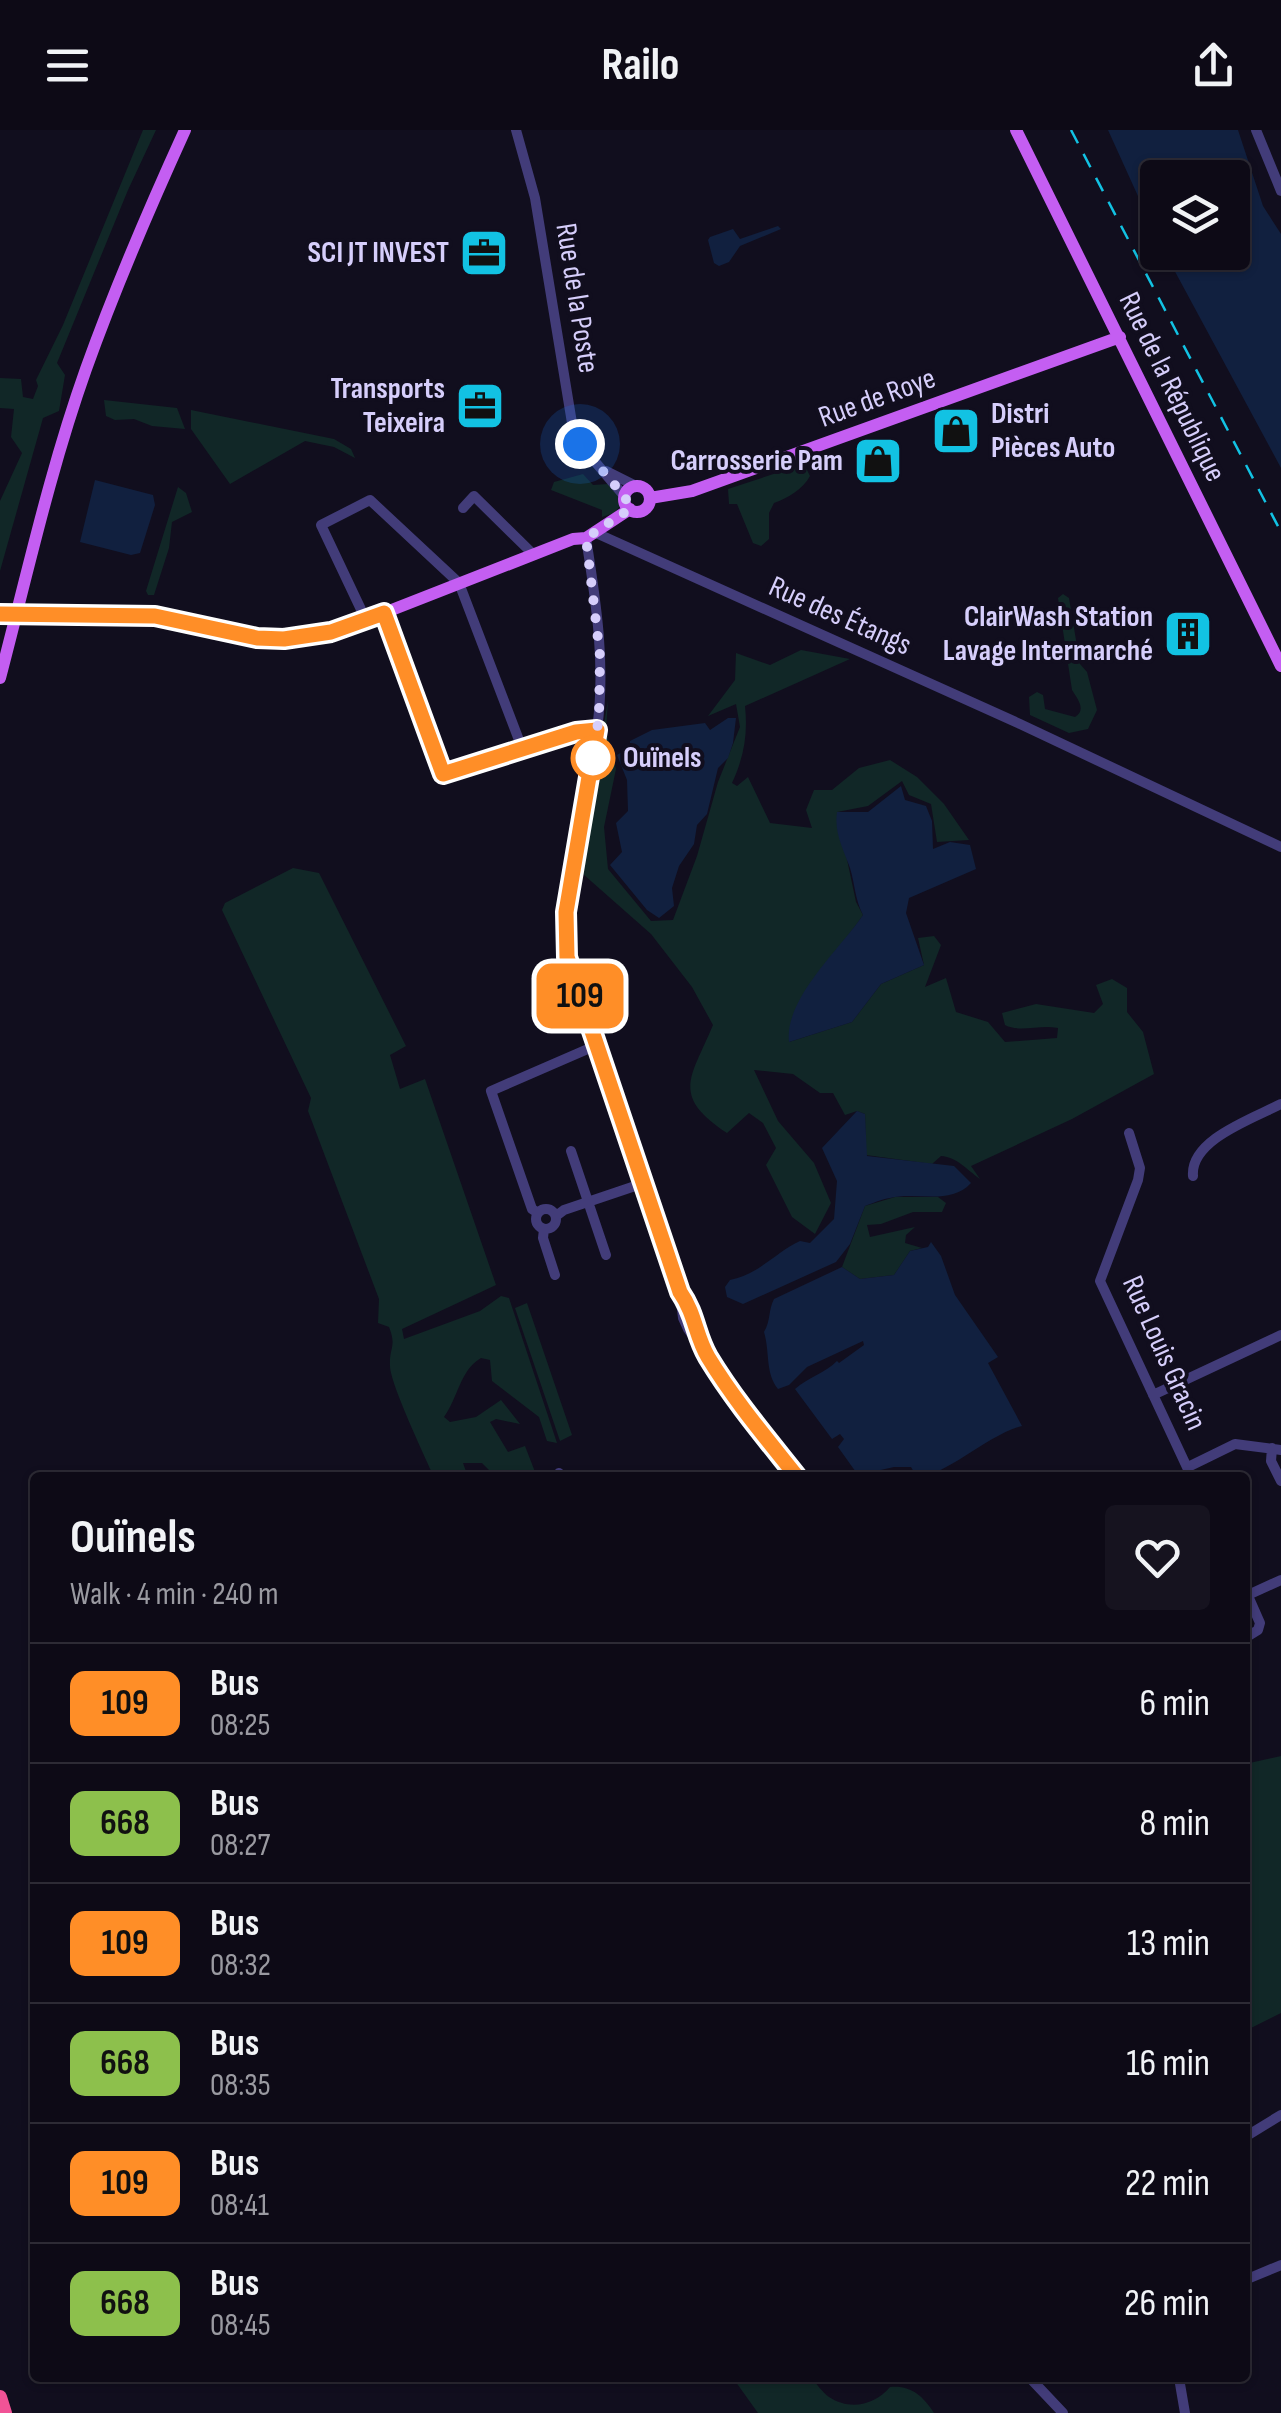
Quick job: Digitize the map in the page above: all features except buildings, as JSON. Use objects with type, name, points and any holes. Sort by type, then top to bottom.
[{"type":"highway","points":[[0,2397],[5,2413]]},
{"type":"main road","points":[[0,678],[78,392],[117,286],[185,130]]},
{"type":"main road","name":"Rue de la République","points":[[1016,130],[1281,666]]},
{"type":"main road","name":"Rue de Roye","points":[[650,498],[692,491],[1120,337]]},
{"type":"main road","points":[[0,614],[155,616],[257,638],[320,634],[591,535],[627,503],[628,490],[636,486],[644,488],[650,498],[644,509],[627,503]]},
{"type":"street","name":"Rue de la Poste","points":[[516,130],[535,198],[573,429],[580,444],[627,503]]},
{"type":"street","points":[[1256,130],[1281,190]]},
{"type":"street","name":"Rue de la Poste","points":[[601,468],[636,486]]},
{"type":"street","points":[[463,508],[474,496],[534,555]]},
{"type":"street","points":[[366,620],[322,525],[370,500],[459,583],[522,748]]},
{"type":"street","points":[[591,535],[600,656],[597,730],[566,912],[567,957],[680,1292],[683,1318],[726,1386],[793,1472]]},
{"type":"street","name":"Rue des Étangs","points":[[591,535],[1034,730],[1281,847]]},
{"type":"street","points":[[384,613],[443,774],[590,728],[597,730]]},
{"type":"street","points":[[538,1213],[532,1209],[491,1091],[597,1045]]},
{"type":"street","points":[[1193,1176],[1196,1156],[1207,1143],[1281,1104]]},
{"type":"street","name":"Rue Louis Gracin","points":[[1129,1133],[1140,1168],[1138,1180],[1100,1281],[1190,1472]]},
{"type":"street","points":[[571,1151],[606,1255]]},
{"type":"street","points":[[556,1216],[644,1183]]},
{"type":"street","points":[[538,1213],[550,1209],[556,1216]]},
{"type":"street","points":[[538,1213],[537,1222],[544,1229]]},
{"type":"street","points":[[544,1229],[554,1226],[556,1216]]},
{"type":"street","points":[[544,1229],[543,1238],[555,1276]]},
{"type":"street","points":[[1152,1395],[1281,1336]]},
{"type":"street","points":[[1190,1472],[1235,1444],[1276,1449],[1270,1461],[1281,1481]]},
{"type":"street","points":[[1250,1591],[1281,1580]]},
{"type":"street","points":[[1250,1600],[1260,1628],[1250,1635]]},
{"type":"street","points":[[1250,2135],[1281,2116]]},
{"type":"street","points":[[1250,2278],[1281,2266]]},
{"type":"street","points":[[1034,2382],[1063,2413]]},
{"type":"street","points":[[1180,2382],[1185,2413]]},
{"type":"green space","points":[[143,130],[156,130],[57,363],[65,375],[59,411],[43,418],[0,571],[0,501],[22,453],[11,437],[14,409],[0,408],[0,378],[21,379],[23,397],[33,399],[36,380],[63,325]]},
{"type":"green space","points":[[104,400],[177,408],[185,429],[152,426],[134,419],[115,420],[106,416]]},
{"type":"green space","points":[[191,410],[334,439],[351,449],[355,458],[334,447],[305,441],[230,484],[191,429]]},
{"type":"green space","points":[[804,464],[810,476],[807,481],[774,503],[769,513],[769,539],[761,546],[753,543],[737,504],[729,504],[728,489]]},
{"type":"green space","points":[[583,474],[593,485],[608,484],[620,496],[620,506],[614,513],[602,517],[602,510],[551,490],[554,482]]},
{"type":"green space","points":[[178,487],[186,493],[192,512],[172,522],[169,548],[154,595],[148,595],[146,591]]},
{"type":"green space","points":[[1063,594],[1069,598],[1080,664],[1087,672],[1097,710],[1088,729],[1069,733],[1030,715],[1029,697],[1037,692],[1043,695],[1045,709],[1075,717],[1080,711],[1072,690],[1058,598]]},
{"type":"green space","points":[[801,650],[850,659],[745,706],[744,745],[732,783],[737,786],[748,777],[770,823],[812,828],[806,810],[814,790],[832,790],[859,768],[890,760],[917,777],[944,804],[969,840],[937,842],[931,804],[909,795],[902,781],[868,806],[837,812],[856,902],[863,915],[807,989],[789,1042],[852,1022],[881,984],[924,965],[918,938],[934,936],[941,945],[925,987],[946,978],[956,1012],[988,1022],[1005,1042],[1057,1038],[1058,1028],[1011,1027],[1005,1025],[1002,1013],[1036,1004],[1094,1013],[1103,1004],[1096,985],[1112,979],[1127,988],[1127,1012],[1143,1032],[1154,1074],[1072,1119],[971,1166],[980,1179],[947,1157],[941,1156],[932,1164],[866,1155],[865,1114],[857,1111],[845,1115],[833,1093],[820,1093],[793,1074],[754,1070],[778,1121],[814,1163],[831,1203],[815,1234],[792,1217],[766,1165],[776,1148],[763,1123],[749,1113],[727,1133],[709,1120],[692,1096],[693,1072],[713,1025],[692,987],[651,934],[583,874],[577,904],[574,903],[608,700],[606,730],[616,769],[604,827],[608,869],[651,921],[673,920],[740,727],[736,704],[708,716],[735,680],[736,653],[770,665]]},
{"type":"green space","points":[[293,868],[319,873],[406,1046],[390,1055],[400,1089],[425,1079],[496,1285],[402,1329],[404,1339],[480,1311],[501,1296],[509,1298],[557,1443],[547,1441],[539,1417],[492,1381],[490,1360],[481,1358],[468,1370],[444,1417],[450,1422],[476,1417],[501,1400],[520,1424],[496,1419],[490,1422],[508,1452],[525,1446],[535,1472],[491,1472],[482,1463],[463,1463],[466,1472],[432,1472],[392,1375],[389,1327],[378,1323],[379,1299],[308,1111],[311,1098],[222,910],[225,903]]},
{"type":"green space","points":[[895,1197],[938,1197],[946,1203],[942,1212],[913,1212],[867,1225],[870,1237],[915,1227],[906,1235],[905,1243],[922,1248],[910,1251],[894,1275],[860,1279],[842,1267],[865,1206]]},
{"type":"green space","points":[[527,1303],[572,1435],[560,1441],[515,1308]]},
{"type":"green space","points":[[1281,1756],[1281,2013],[1250,2028],[1250,1763]]},
{"type":"green space","points":[[736,2382],[815,2382],[829,2397],[854,2405],[870,2402],[890,2387],[904,2388],[921,2397],[934,2413],[758,2413]]},
{"type":"water","points":[[1108,130],[1238,130],[1248,160],[1140,160],[1140,201]]},
{"type":"water","points":[[1250,166],[1263,206],[1281,234],[1281,468],[1174,270],[1250,270]]},
{"type":"water","points":[[778,226],[781,229],[740,246],[729,262],[719,266],[714,263],[710,237],[733,229],[740,239]]},
{"type":"water","points":[[95,480],[153,495],[155,505],[140,553],[131,555],[80,542]]},
{"type":"water","points":[[728,718],[736,718],[728,758],[718,768],[707,814],[697,825],[694,844],[679,866],[672,888],[674,906],[659,918],[647,910],[610,865],[622,852],[616,823],[628,811],[627,780],[617,755],[630,747],[630,741],[652,730],[705,723],[710,730]]},
{"type":"water","points":[[901,786],[905,800],[926,806],[932,821],[933,849],[950,842],[970,845],[976,869],[909,898],[906,913],[924,965],[881,984],[852,1022],[789,1042],[795,1009],[804,992],[863,915],[838,834],[837,812],[868,812]]},
{"type":"water","points":[[857,1111],[865,1114],[867,1156],[954,1166],[971,1183],[953,1194],[900,1196],[865,1206],[850,1244],[836,1262],[743,1304],[727,1297],[725,1287],[730,1280],[749,1273],[800,1241],[810,1243],[834,1219],[837,1181],[822,1148]]},
{"type":"water","points":[[931,1242],[941,1256],[955,1295],[998,1357],[988,1363],[1022,1426],[995,1437],[937,1472],[894,1467],[856,1472],[838,1447],[844,1439],[840,1434],[832,1439],[795,1389],[839,1363],[864,1345],[863,1341],[807,1367],[789,1385],[778,1389],[769,1369],[764,1332],[772,1303],[842,1267],[860,1279],[894,1275],[910,1251],[928,1247]]},
{"type":"railway","points":[[1071,130],[1281,532]]},
{"type":"bus line","name":"109","points":[[0,614],[155,616],[257,638],[284,639],[331,632],[384,613],[443,774],[590,728],[597,730],[566,912],[567,957],[680,1292],[696,1318],[700,1342],[726,1386],[793,1472]]},
{"type":"place","name":"SCI JT INVEST","points":[[484,253]]},
{"type":"place","name":"Transports Teixeira","points":[[480,406]]},
{"type":"place","name":"Distri Pièces Auto","points":[[956,431]]},
{"type":"place","name":"Carrosserie Pam","points":[[878,461]]},
{"type":"place","name":"ClairWash Station Lavage Intermarché","points":[[1188,634]]},
{"type":"place","name":"Ouïnels","points":[[593,758]]},
{"type":"route","points":[[580,444],[625,497],[630,509],[586,538],[598,624],[601,682],[593,758]]}]
